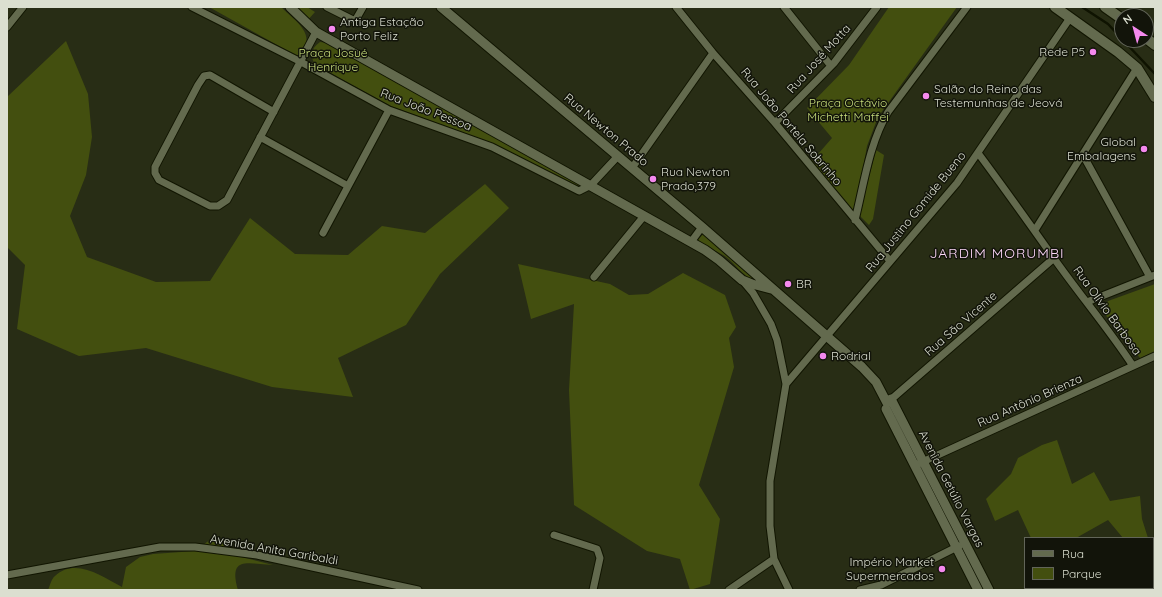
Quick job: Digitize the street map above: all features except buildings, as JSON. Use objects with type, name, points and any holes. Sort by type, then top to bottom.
[{"type":"main road","points":[[1055,7],[1118,52],[1137,68],[1155,97]]},
{"type":"main road","points":[[1105,7],[1114,13]]},
{"type":"street","points":[[7,27],[23,7]]},
{"type":"street","name":"Rua João Pessoa","points":[[192,7],[301,62],[389,110],[492,148],[579,191],[591,185]]},
{"type":"street","points":[[290,7],[316,32],[691,242],[719,260],[742,280],[753,293],[771,324],[777,340],[786,384],[770,481],[770,526],[774,559],[789,590]]},
{"type":"street","points":[[327,7],[355,21],[363,7]]},
{"type":"street","name":"Rua Newton Prado","points":[[441,7],[702,227],[827,336]]},
{"type":"street","name":"Rua João Portela Sobrinho","points":[[676,7],[890,261]]},
{"type":"street","points":[[784,7],[831,66]]},
{"type":"street","name":"Rua José Motta","points":[[775,123],[831,66],[877,7]]},
{"type":"street","points":[[855,220],[875,138],[881,124],[888,112],[967,7]]},
{"type":"street","name":"Rua Justino Gomide Bueno","points":[[786,384],[957,183],[1070,18]]},
{"type":"street","points":[[274,112],[210,75],[204,76],[155,167],[155,173],[159,180],[210,206],[218,206],[228,200],[316,32]]},
{"type":"street","points":[[632,168],[713,52]]},
{"type":"street","points":[[1035,230],[1137,68]]},
{"type":"street","points":[[322,233],[389,110]]},
{"type":"street","points":[[260,137],[348,186]]},
{"type":"street","name":"Rua Olívio Barbosa","points":[[978,154],[1113,336],[1133,366]]},
{"type":"street","points":[[1083,155],[1153,276],[1087,302]]},
{"type":"street","points":[[591,185],[618,156]]},
{"type":"street","points":[[594,277],[644,216]]},
{"type":"street","points":[[691,242],[702,227]]},
{"type":"street","name":"Rua São Vicente","points":[[888,404],[1054,258]]},
{"type":"street","points":[[742,280],[773,289]]},
{"type":"street","name":"Avenida Getúlio Vargas","points":[[827,336],[862,367],[876,382],[923,461],[961,546],[978,590]]},
{"type":"street","name":"Rua Antônio Brienza","points":[[915,466],[923,461],[1155,356]]},
{"type":"street","name":"Avenida Getúlio Vargas","points":[[888,404],[915,466],[961,546],[989,590]]},
{"type":"street","points":[[554,535],[597,550],[600,558],[593,590]]},
{"type":"street","points":[[860,590],[881,585],[961,546]]},
{"type":"street","name":"Avenida Anita Garibaldi","points":[[7,575],[160,547],[195,547],[257,555],[418,590]]},
{"type":"street","points":[[729,590],[774,559]]},
{"type":"green space","points":[[209,7],[281,7],[298,23],[306,34],[307,41],[305,47],[300,55],[295,55]]},
{"type":"green space","points":[[293,7],[307,7],[315,12],[307,21]]},
{"type":"green space","name":"Praça Octávio Michetti Maffei","points":[[889,7],[957,7],[878,117],[867,146],[857,202],[855,208],[851,210],[812,161],[832,138],[807,108],[849,65]]},
{"type":"green space","points":[[66,41],[88,94],[92,137],[86,175],[70,216],[87,257],[156,282],[210,281],[250,218],[295,254],[348,255],[382,226],[425,233],[485,184],[509,208],[440,274],[406,325],[338,358],[353,397],[272,387],[146,348],[79,356],[17,329],[25,265],[7,247],[7,97]]},
{"type":"green space","name":"Praça Josué Henrique","points":[[320,42],[328,43],[580,185],[576,186],[494,144],[391,106],[316,65],[312,59],[312,53],[317,44]]},
{"type":"green space","points":[[876,150],[884,155],[873,219],[869,225],[859,215]]},
{"type":"green space","points":[[703,234],[758,282],[744,274],[723,255],[696,242]]},
{"type":"green space","points":[[518,264],[610,284],[629,295],[648,294],[683,273],[725,295],[736,327],[729,338],[734,367],[699,485],[720,519],[710,584],[690,590],[680,559],[647,551],[574,505],[569,390],[574,304],[531,319]]},
{"type":"green space","points":[[1155,284],[1155,351],[1140,358],[1104,313],[1103,309],[1108,301]]},
{"type":"green space","points":[[1057,440],[1072,484],[1094,472],[1110,501],[1140,496],[1142,519],[1148,537],[1122,537],[1108,520],[1078,537],[1031,537],[1018,510],[995,521],[986,499],[1011,474],[1018,458],[1042,445]]},
{"type":"green space","points":[[211,539],[223,541],[225,550],[230,554],[273,565],[248,563],[238,566],[236,571],[236,579],[238,590],[48,590],[55,576],[71,568],[88,570],[122,587],[126,567],[140,557],[153,554],[195,551]]},
{"type":"waterway","points":[[1082,7],[1108,24],[1114,30]]},
{"type":"waterway","points":[[1131,48],[1155,74]]},
{"type":"place","name":"Antiga Estação Porto Feliz","points":[[332,29]]},
{"type":"place","name":"Rede P5","points":[[1093,52]]},
{"type":"place","name":"Salão do Reino das Testemunhas de Jeová","points":[[926,96]]},
{"type":"place","name":"Global Embalagens","points":[[1144,149]]},
{"type":"place","name":"Rua Newton Prado,379","points":[[653,179]]},
{"type":"place","name":"BR","points":[[788,284]]},
{"type":"place","name":"Rodrial","points":[[823,356]]},
{"type":"place","name":"Império Market Supermercados","points":[[942,569]]},
{"type":"district","name":"JARDIM MORUMBI","points":[[997,254]]}]
